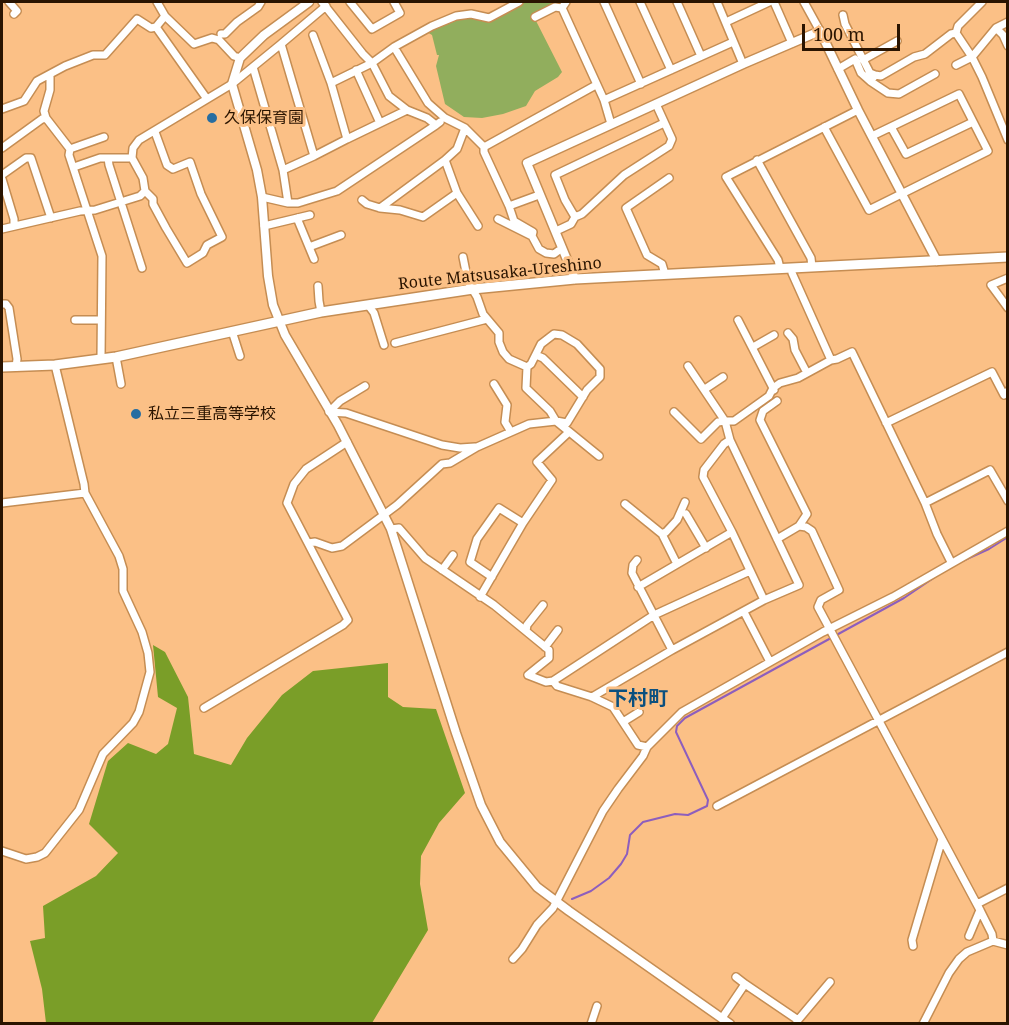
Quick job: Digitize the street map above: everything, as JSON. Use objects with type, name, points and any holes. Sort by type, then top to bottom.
[{"type":"main road","name":"Route Matsusaka-Ureshino","points":[[2,367],[116,357],[321,312],[473,290],[575,279],[1008,257]]},
{"type":"street","points":[[9,2],[16,11],[14,14]]},
{"type":"street","points":[[157,2],[165,16],[194,44],[219,34],[225,34],[261,2]]},
{"type":"street","points":[[309,2],[264,35],[240,58],[232,84],[257,170],[262,197],[268,276],[273,305],[285,335],[347,442],[385,514],[456,733],[481,805],[496,836],[537,887],[730,1023]]},
{"type":"street","points":[[354,3],[372,29],[400,13],[394,2]]},
{"type":"street","points":[[331,83],[372,63],[394,47],[432,26],[456,16],[471,14],[489,18],[519,2]]},
{"type":"street","points":[[604,2],[640,84]]},
{"type":"street","points":[[640,2],[671,70]]},
{"type":"street","points":[[677,2],[701,56]]},
{"type":"street","points":[[717,2],[743,64]]},
{"type":"street","points":[[726,22],[769,2]]},
{"type":"street","points":[[774,2],[792,43]]},
{"type":"street","points":[[804,2],[937,261]]},
{"type":"street","points":[[982,2],[967,15],[958,26],[956,33],[972,57],[1006,129],[1008,140]]},
{"type":"street","points":[[155,132],[167,165],[173,169],[190,162],[201,194],[222,237],[207,245],[203,253],[187,263],[153,204],[153,199],[145,191],[143,178],[132,158],[134,148],[139,140],[151,132],[155,132],[232,84],[281,45],[324,4],[372,63],[389,96],[407,110],[427,118],[436,125]]},
{"type":"street","points":[[535,16],[564,5],[604,100],[611,124]]},
{"type":"street","points":[[843,15],[845,24],[872,78]]},
{"type":"street","points":[[2,109],[24,101],[37,81],[65,66],[93,55],[105,55],[137,19],[151,28],[156,27],[165,16]]},
{"type":"street","points":[[956,65],[972,57],[996,28],[1008,22]]},
{"type":"street","points":[[156,27],[183,70],[207,99]]},
{"type":"street","points":[[996,28],[1003,35],[1008,46]]},
{"type":"street","points":[[575,279],[526,163],[820,31]]},
{"type":"street","points":[[872,78],[881,76],[914,57],[925,54],[951,34],[956,33]]},
{"type":"street","points":[[219,34],[234,56],[240,58]]},
{"type":"street","points":[[313,35],[331,83],[347,139]]},
{"type":"street","points":[[863,60],[897,41]]},
{"type":"street","points":[[604,100],[733,42]]},
{"type":"street","points":[[281,45],[314,156]]},
{"type":"street","points":[[394,47],[428,103],[445,118],[465,128],[484,147],[484,152],[514,221],[533,232],[532,236],[539,249],[546,254],[554,254],[558,251]]},
{"type":"street","points":[[838,69],[855,59],[861,73],[872,78],[888,93],[899,94],[935,74]]},
{"type":"street","points":[[253,67],[283,170],[288,203]]},
{"type":"street","points":[[357,70],[380,123]]},
{"type":"street","points":[[50,75],[50,90],[44,111],[46,118],[69,148],[69,155],[102,256],[101,358]]},
{"type":"street","points":[[484,147],[596,85]]},
{"type":"street","points":[[824,127],[869,210],[988,151],[959,94],[872,136]]},
{"type":"street","points":[[556,231],[571,224],[575,217],[582,214],[624,175],[669,146],[672,140],[656,104]]},
{"type":"street","points":[[283,170],[407,110]]},
{"type":"street","points":[[780,268],[778,260],[726,177],[858,110]]},
{"type":"street","points":[[2,148],[46,118]]},
{"type":"street","points":[[262,197],[298,203],[337,191],[445,118]]},
{"type":"street","points":[[891,127],[906,154],[973,122]]},
{"type":"street","points":[[575,217],[555,175],[664,123]]},
{"type":"street","points":[[380,208],[457,149],[465,128]]},
{"type":"street","points":[[69,148],[104,137]]},
{"type":"street","points":[[14,226],[2,177],[26,158],[31,158],[51,218]]},
{"type":"street","points":[[74,167],[100,158],[132,158]]},
{"type":"street","points":[[108,158],[142,268]]},
{"type":"street","points":[[445,160],[457,193],[478,226]]},
{"type":"street","points":[[757,160],[811,258],[812,267]]},
{"type":"street","points":[[665,274],[662,264],[647,255],[626,208],[669,178]]},
{"type":"street","points":[[2,229],[95,210],[140,196],[145,191]]},
{"type":"street","points":[[362,200],[380,208],[400,210],[423,217],[457,193]]},
{"type":"street","points":[[509,206],[539,195]]},
{"type":"street","points":[[264,226],[310,214]]},
{"type":"street","points":[[297,218],[314,259]]},
{"type":"street","points":[[498,219],[532,236]]},
{"type":"street","points":[[309,247],[341,235]]},
{"type":"street","points":[[464,257],[468,282],[479,307],[499,333],[499,342],[509,359],[527,367]]},
{"type":"street","points":[[792,273],[831,360]]},
{"type":"street","points":[[1008,278],[991,285],[1008,308]]},
{"type":"street","points":[[318,286],[321,312]]},
{"type":"street","points":[[2,304],[6,304],[9,308],[17,360],[16,367]]},
{"type":"street","points":[[368,305],[374,313],[384,345]]},
{"type":"street","points":[[395,343],[487,319]]},
{"type":"street","points":[[75,320],[100,320]]},
{"type":"street","points":[[738,320],[775,395]]},
{"type":"street","points":[[232,330],[240,356]]},
{"type":"street","points":[[788,333],[793,339],[795,350],[807,373]]},
{"type":"street","points":[[308,543],[315,542],[332,548],[342,546],[385,514],[442,464],[450,463],[477,447],[529,424],[556,421],[567,423],[583,397],[600,377],[600,369],[577,344],[562,335],[554,334],[541,344],[527,367],[525,388],[550,411],[556,421],[599,456]]},
{"type":"street","points":[[753,347],[774,335]]},
{"type":"street","points":[[777,539],[800,526],[807,514],[760,420],[763,411],[775,395],[780,383],[852,352],[951,562]]},
{"type":"street","points":[[536,355],[543,358],[583,397]]},
{"type":"street","points":[[116,357],[121,384]]},
{"type":"street","points":[[2,851],[26,859],[45,853],[79,810],[103,754],[133,723],[139,712],[150,672],[142,632],[123,591],[123,569],[119,556],[85,493],[55,364]]},
{"type":"street","points":[[592,697],[764,600],[799,585],[730,440],[728,424],[688,366]]},
{"type":"street","points":[[886,423],[992,372],[1004,394],[1008,392]]},
{"type":"street","points":[[705,390],[723,377]]},
{"type":"street","points":[[494,384],[507,405],[505,422],[511,432]]},
{"type":"street","points":[[329,412],[340,401],[365,386]]},
{"type":"street","points":[[674,412],[701,439],[718,422],[734,421],[769,396],[775,395]]},
{"type":"street","points":[[329,412],[346,413],[442,445],[460,448],[477,447]]},
{"type":"street","points":[[480,597],[523,523],[552,480],[537,462],[569,432]]},
{"type":"street","points":[[730,440],[724,444],[704,470],[703,477],[764,600]]},
{"type":"street","points":[[204,708],[348,620],[287,502],[288,494],[306,469],[347,442]]},
{"type":"street","points":[[925,503],[990,470],[1008,501]]},
{"type":"street","points":[[1001,490],[1008,482]]},
{"type":"street","points":[[2,503],[85,493]]},
{"type":"street","points":[[662,534],[677,520],[685,502]]},
{"type":"street","points":[[625,504],[662,534],[677,564]]},
{"type":"street","points":[[492,577],[470,562],[477,539],[499,508],[523,523]]},
{"type":"street","points":[[686,514],[706,548]]},
{"type":"street","points":[[800,526],[812,531],[839,590],[821,600],[818,608],[979,907],[993,941]]},
{"type":"street","points":[[391,529],[399,528],[425,558],[549,650],[549,658],[528,675],[546,682],[553,681],[654,615],[750,571]]},
{"type":"street","points":[[513,959],[522,950],[537,925],[544,920],[556,901],[603,811],[643,756],[647,747],[682,712],[830,629],[893,597],[1008,531]]},
{"type":"street","points":[[638,587],[732,532]]},
{"type":"street","points":[[442,570],[453,555]]},
{"type":"street","points":[[637,560],[633,565],[632,573],[672,650]]},
{"type":"street","points":[[526,631],[527,625],[543,605]]},
{"type":"street","points":[[744,612],[770,662]]},
{"type":"street","points":[[545,647],[558,630]]},
{"type":"street","points":[[717,806],[1008,652]]},
{"type":"street","points":[[553,681],[557,686],[592,697],[613,707],[638,745],[647,747]]},
{"type":"street","points":[[623,722],[639,712]]},
{"type":"street","points":[[913,946],[912,940],[942,839]]},
{"type":"street","points":[[969,936],[979,907],[1007,889]]},
{"type":"street","points":[[923,1023],[959,959],[967,952],[993,941],[1008,945]]},
{"type":"street","points":[[736,977],[797,1022],[830,982]]},
{"type":"street","points":[[722,1018],[745,984]]},
{"type":"street","points":[[591,1023],[597,1006]]},
{"type":"green space","points":[[525,2],[560,2],[533,15],[562,72],[535,91],[526,106],[482,118],[464,117],[445,104],[436,66],[439,55],[437,55],[432,35],[427,32],[471,17],[486,21],[507,13]]},
{"type":"green space","points":[[153,645],[165,652],[188,697],[194,754],[231,765],[247,738],[282,695],[313,671],[388,663],[388,697],[403,707],[436,709],[465,793],[439,823],[421,856],[420,884],[428,930],[372,1023],[46,1023],[42,989],[30,941],[45,938],[43,906],[96,876],[118,853],[89,824],[108,761],[128,743],[156,754],[168,744],[177,708],[158,697]]},
{"type":"waterway","points":[[958,563],[989,549],[1008,537]]},
{"type":"waterway","points":[[572,899],[591,891],[609,878],[627,854],[630,835],[643,822],[675,814],[688,815],[707,806],[708,800],[676,732],[677,726],[685,718],[904,598],[935,577]]},
{"type":"place","name":"久保保育園","points":[[212,118]]},
{"type":"place","name":"私立三重高等学校","points":[[136,414]]},
{"type":"district","name":"下村町","points":[[638,699]]}]
